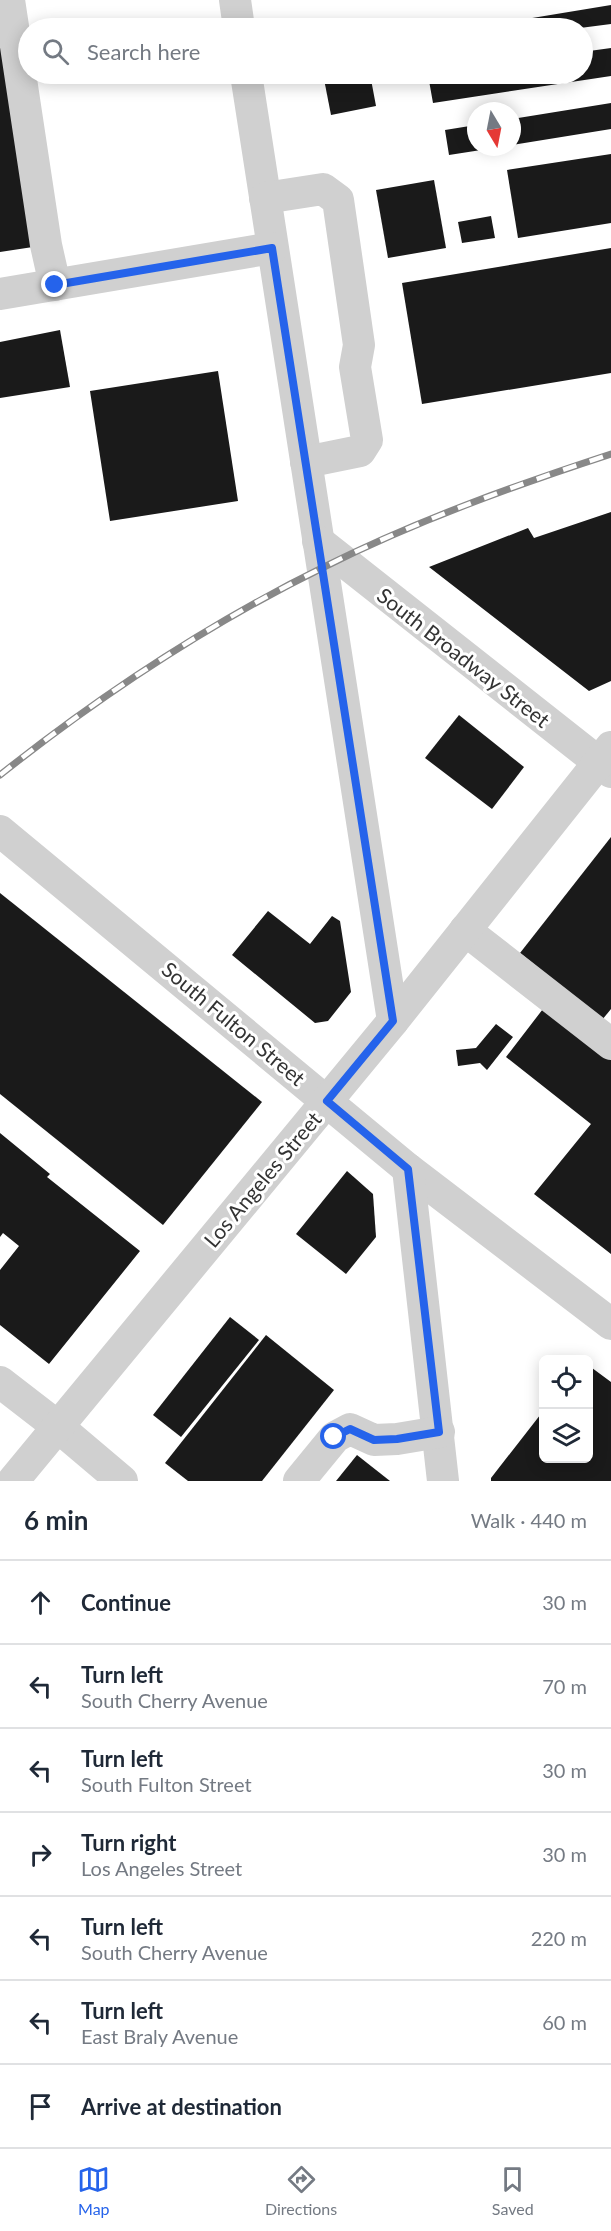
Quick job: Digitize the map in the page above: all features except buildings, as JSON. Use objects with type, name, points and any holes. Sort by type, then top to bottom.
[{"type":"street","points":[[9,0],[18,59]]},
{"type":"street","points":[[235,0],[238,18]]},
{"type":"street","points":[[22,84],[46,244],[55,285]]},
{"type":"street","points":[[248,84],[393,1021]]},
{"type":"street","points":[[265,198],[322,189],[338,200],[359,345],[355,367],[368,440],[360,451],[306,462]]},
{"type":"street","points":[[0,294],[272,248]]},
{"type":"street","name":"South Broadway Street","points":[[318,541],[607,760]]},
{"type":"street","name":"Los Angeles Street","points":[[14,1481],[607,760]]},
{"type":"street","name":"South Fulton Street","points":[[0,831],[408,1169],[611,1324]]},
{"type":"street","points":[[465,930],[611,1044]]},
{"type":"street","points":[[408,1169],[443,1481]]},
{"type":"street","points":[[0,1382],[122,1481]]},
{"type":"street","points":[[299,1481],[334,1437],[350,1429],[374,1440],[439,1432]]},
{"type":"railway","points":[[0,775],[38,745],[156,662],[281,589],[359,550],[429,519],[611,454]]},
{"type":"route","points":[[55,285],[272,248],[393,1021],[327,1101],[408,1169],[439,1432],[397,1439],[374,1440],[350,1429],[334,1437]]}]
